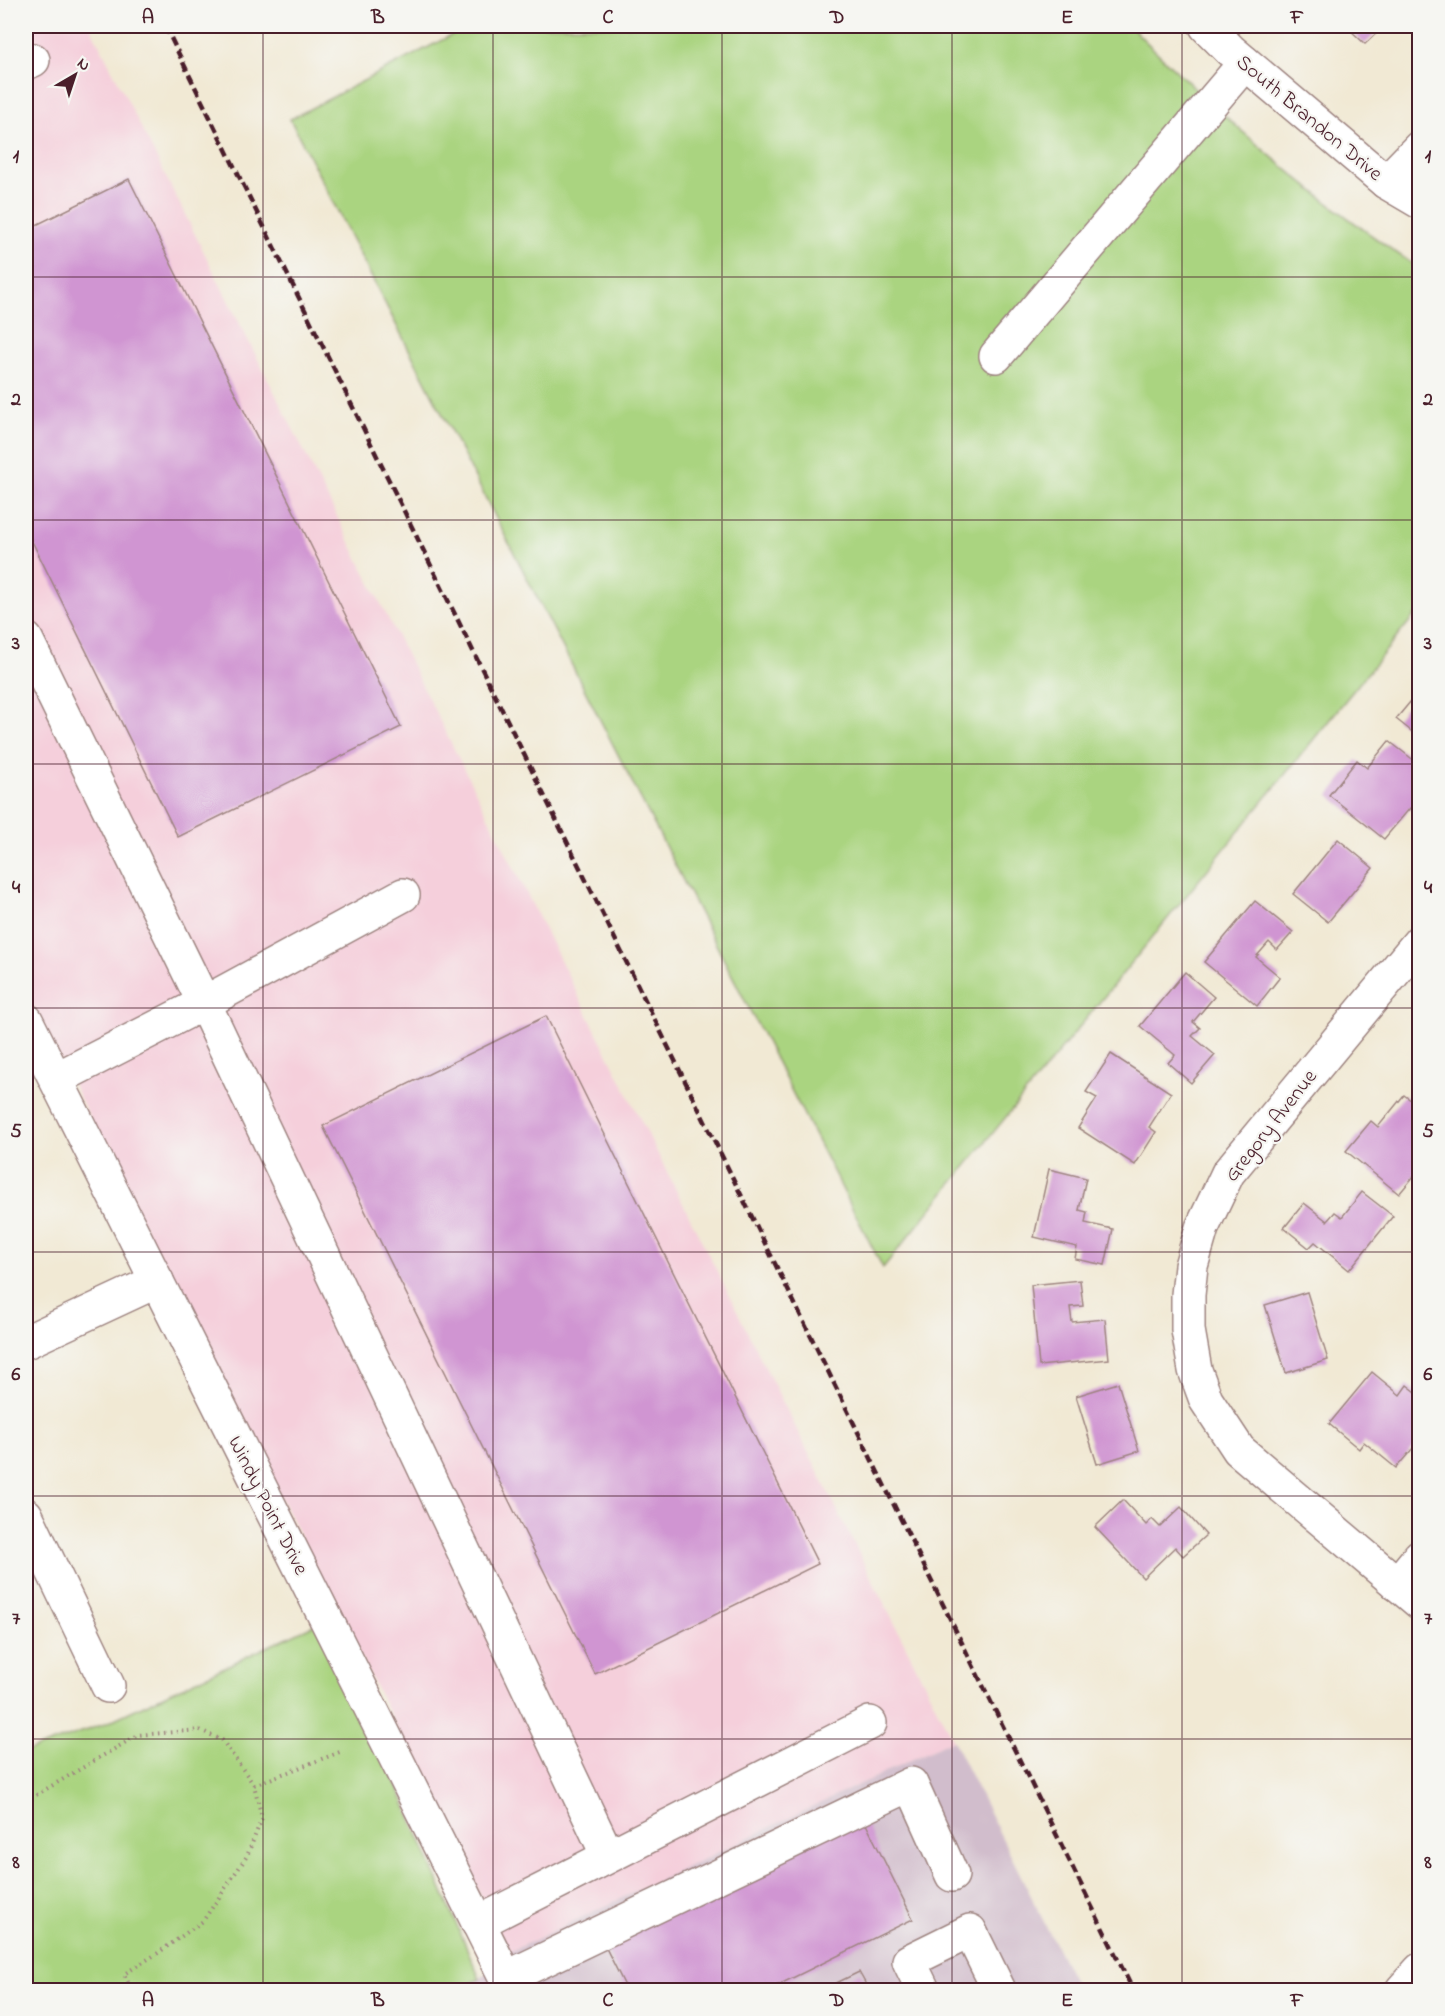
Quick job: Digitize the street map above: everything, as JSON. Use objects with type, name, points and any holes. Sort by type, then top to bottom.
[{"type":"street","name":"South Brandon Drive","points":[[1206,26],[1245,63],[1386,182],[1419,202]]},
{"type":"street","points":[[996,356],[1245,63]]},
{"type":"street","points":[[1386,182],[1419,147]]},
{"type":"street","points":[[26,639],[204,1003],[609,1856]]},
{"type":"street","points":[[56,1079],[204,1003],[403,896]]},
{"type":"street","name":"Gregory Avenue","points":[[1408,1593],[1239,1450],[1206,1400],[1195,1370],[1188,1330],[1188,1294],[1191,1266],[1202,1228],[1227,1173],[1419,942]]},
{"type":"street","name":"Windy Point Drive","points":[[26,1020],[509,1984]]},
{"type":"street","points":[[26,1342],[157,1281]]},
{"type":"street","points":[[26,1515],[108,1686]]},
{"type":"street","points":[[1408,1593],[1419,1556]]},
{"type":"street","points":[[478,1923],[870,1723]]},
{"type":"street","points":[[509,1984],[911,1784],[952,1875]]},
{"type":"street","points":[[923,1990],[909,1961],[970,1931],[999,1990]]},
{"type":"street","points":[[1402,1990],[1419,1970]]},
{"type":"path","points":[[26,1801],[138,1735],[200,1730],[222,1740],[254,1785],[262,1818],[247,1856],[203,1921],[124,1974],[132,1990]]},
{"type":"path","points":[[254,1785],[340,1752]]},
{"type":"shaded area","points":[[26,26],[90,26],[953,1740],[509,1952],[26,991]]},
{"type":"shaded area","points":[[953,1740],[1078,1990],[456,1990],[480,1979],[509,1952]]},
{"type":"green space","points":[[469,26],[1130,26],[1268,154],[1342,213],[1419,268],[1419,610],[883,1268],[290,119]]},
{"type":"green space","points":[[326,1619],[480,1979],[456,1990],[26,1990],[26,1752],[104,1724]]},
{"type":"building","points":[[1346,26],[1384,26],[1365,44]]},
{"type":"building","points":[[129,179],[401,727],[178,837],[26,529],[26,230]]},
{"type":"building","points":[[1420,690],[1420,738],[1396,719]]},
{"type":"building","points":[[1389,741],[1420,765],[1420,812],[1417,814],[1410,808],[1384,839],[1329,795],[1357,760],[1367,768]]},
{"type":"building","points":[[1338,839],[1373,868],[1328,922],[1293,894]]},
{"type":"building","points":[[1255,901],[1293,932],[1277,950],[1269,942],[1256,957],[1280,977],[1257,1006],[1204,962]]},
{"type":"building","points":[[1185,972],[1214,997],[1193,1022],[1200,1028],[1192,1036],[1215,1055],[1191,1083],[1168,1063],[1175,1055],[1140,1026]]},
{"type":"building","points":[[546,1016],[818,1564],[595,1674],[323,1126]]},
{"type":"building","points":[[1111,1054],[1171,1093],[1149,1127],[1156,1132],[1135,1165],[1078,1128],[1097,1098],[1086,1092]]},
{"type":"building","points":[[1404,1095],[1420,1107],[1420,1169],[1399,1194],[1346,1151],[1371,1121],[1378,1127]]},
{"type":"building","points":[[1049,1169],[1086,1178],[1079,1210],[1087,1212],[1085,1223],[1113,1229],[1105,1265],[1075,1259],[1077,1247],[1034,1237]]},
{"type":"building","points":[[1362,1192],[1393,1216],[1349,1270],[1315,1242],[1309,1248],[1284,1228],[1304,1203],[1327,1221],[1335,1212],[1342,1217]]},
{"type":"building","points":[[1080,1280],[1083,1306],[1070,1307],[1072,1322],[1105,1319],[1109,1359],[1039,1366],[1031,1285]]},
{"type":"building","points":[[1307,1292],[1328,1360],[1286,1373],[1265,1305]]},
{"type":"building","points":[[1372,1372],[1400,1395],[1407,1385],[1420,1395],[1420,1440],[1396,1468],[1364,1442],[1359,1449],[1329,1424]]},
{"type":"building","points":[[1118,1383],[1139,1451],[1097,1464],[1076,1396]]},
{"type":"building","points":[[1123,1500],[1146,1525],[1152,1519],[1160,1527],[1181,1507],[1206,1535],[1183,1556],[1175,1547],[1143,1578],[1095,1527]]},
{"type":"building","points":[[862,1816],[913,1919],[768,1990],[627,1990],[604,1944]]},
{"type":"building","points":[[859,1972],[869,1990],[822,1990]]},
{"type":"railway","points":[[165,26],[1133,1990]]}]
